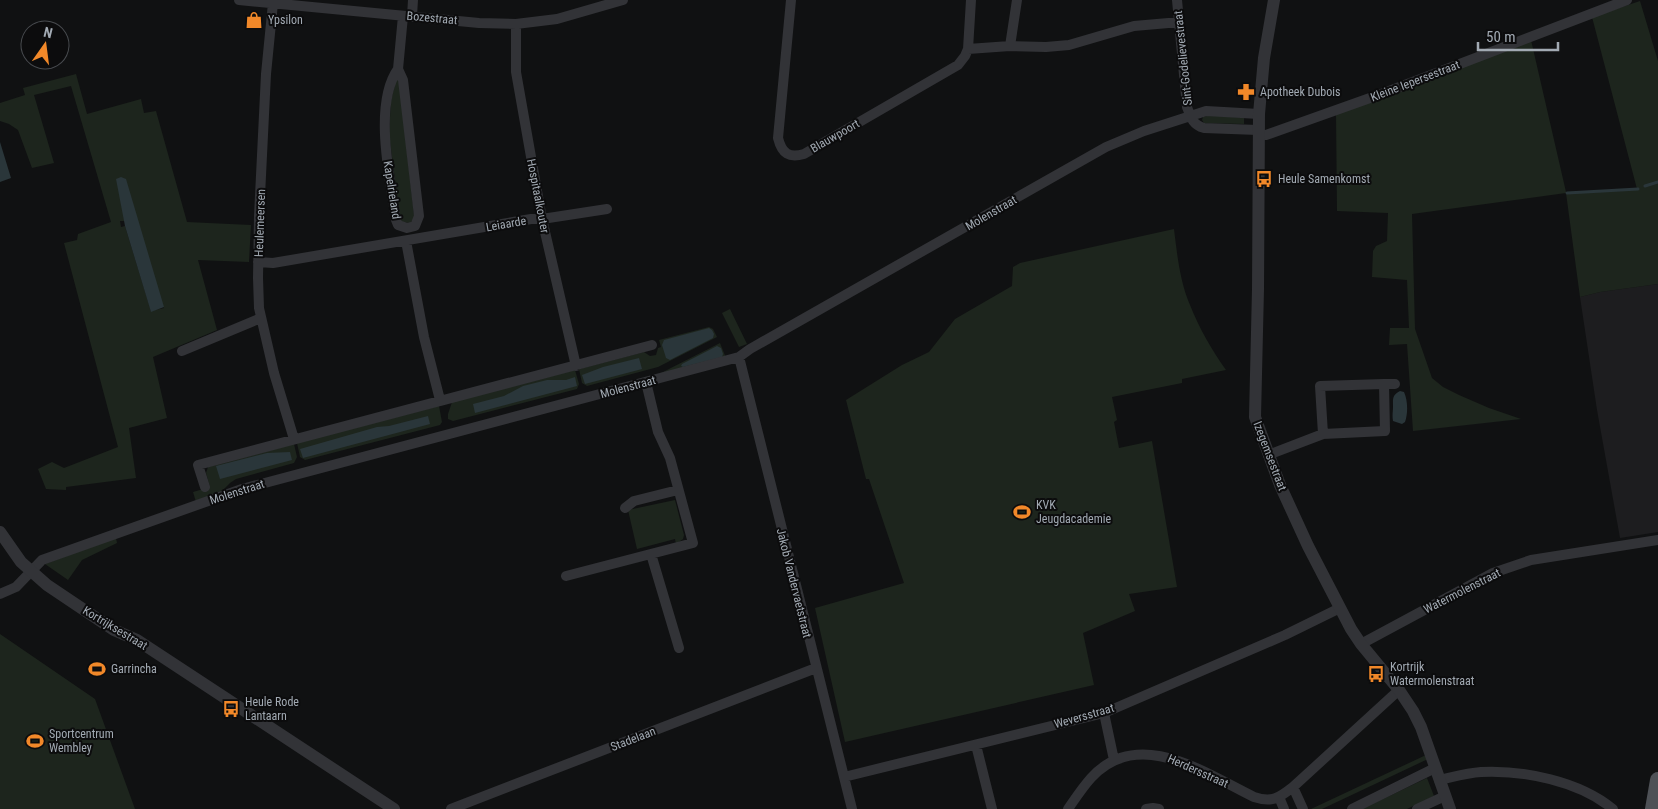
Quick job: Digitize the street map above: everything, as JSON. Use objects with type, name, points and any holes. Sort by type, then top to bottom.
[{"type":"main road","points":[[1653,809],[1658,780]]},
{"type":"street","name":"Bozestraat","points":[[244,0],[479,23],[516,24],[557,19],[623,0]]},
{"type":"street","name":"Kapelrieland","points":[[398,69],[403,80],[419,216],[414,226],[407,228],[398,225],[396,220],[385,138],[390,85],[398,69],[407,16],[413,0]]},
{"type":"street","name":"Blauwpoort","points":[[791,0],[778,138],[781,148],[787,154],[795,156],[804,154],[958,65],[968,49]]},
{"type":"street","points":[[971,0],[968,49],[1069,45],[1134,26],[1180,22]]},
{"type":"street","points":[[1010,46],[1017,0]]},
{"type":"street","name":"Sint-Godelievestraat","points":[[1177,0],[1187,107],[1190,116]]},
{"type":"street","name":"Izegemsestraat","points":[[1274,0],[1264,58],[1258,132],[1258,289],[1254,416],[1280,485],[1308,546],[1340,608],[1361,644],[1399,690],[1421,727],[1450,809]]},
{"type":"street","name":"Kleine Iepersestraat","points":[[1258,132],[1266,135],[1384,93],[1627,0]]},
{"type":"street","name":"Heulemeersen","points":[[273,3],[266,74],[258,262],[259,308],[274,373],[294,439]]},
{"type":"street","name":"Hospitaalkouter","points":[[516,24],[516,72],[542,219],[576,366]]},
{"type":"street","name":"Molenstraat","points":[[0,594],[16,587],[41,561],[242,489],[739,357],[1092,154],[1144,131],[1206,111],[1259,114]]},
{"type":"street","points":[[1190,116],[1193,122],[1204,128],[1258,132]]},
{"type":"street","name":"Leiaarde","points":[[258,262],[273,263],[531,219],[607,209]]},
{"type":"street","points":[[406,241],[424,337],[440,400]]},
{"type":"street","points":[[182,351],[261,318]]},
{"type":"street","name":"Molenstraat","points":[[205,487],[198,465],[652,345]]},
{"type":"street","name":"Jakob Vandervaetstraat","points":[[739,357],[852,809]]},
{"type":"street","points":[[566,576],[693,543],[670,458],[658,432],[646,382]]},
{"type":"street","points":[[1268,454],[1323,434],[1390,431],[1384,384]]},
{"type":"street","points":[[1323,434],[1320,386],[1395,384]]},
{"type":"street","points":[[625,508],[634,501],[678,490]]},
{"type":"street","name":"Kortrijksestraat","points":[[0,532],[31,572],[47,585],[114,630],[132,636],[394,809]]},
{"type":"street","name":"Watermolenstraat","points":[[1361,644],[1493,573],[1531,560],[1658,540]]},
{"type":"street","points":[[651,554],[679,648]]},
{"type":"street","name":"Weversstraat","points":[[844,777],[1104,713],[1285,635],[1340,608]]},
{"type":"street","name":"Stadelaan","points":[[451,809],[816,668]]},
{"type":"street","points":[[1284,809],[1279,797],[1293,787],[1399,690]]},
{"type":"street","points":[[1104,713],[1114,760]]},
{"type":"street","points":[[976,745],[992,809]]},
{"type":"street","name":"Herdersstraat","points":[[1068,809],[1091,778],[1114,760],[1131,755],[1162,756],[1179,761],[1254,797],[1272,800],[1279,797]]},
{"type":"street","points":[[1352,809],[1435,768]]},
{"type":"street","points":[[1440,780],[1480,772],[1508,772],[1536,776],[1576,788],[1613,809]]},
{"type":"street","points":[[1293,787],[1303,809]]},
{"type":"street","points":[[1417,809],[1445,796]]},
{"type":"street","points":[[1146,809],[1158,809]]},
{"type":"shaded area","points":[[1640,1],[1658,61],[1658,284],[1600,292],[1580,297],[1566,193],[1412,214],[1415,329],[1432,378],[1443,387],[1459,395],[1521,419],[1413,431],[1407,344],[1389,345],[1390,328],[1409,328],[1407,280],[1372,277],[1373,251],[1376,246],[1387,241],[1388,213],[1337,211],[1336,114],[1531,40],[1566,192],[1637,189],[1592,17]]},
{"type":"shaded area","points":[[76,74],[87,114],[141,99],[144,113],[156,111],[187,222],[251,225],[249,262],[198,260],[217,330],[153,357],[167,418],[129,428],[136,478],[66,487],[66,490],[46,489],[38,469],[52,462],[64,468],[118,447],[64,243],[77,240],[78,234],[111,222],[71,86],[34,95],[54,163],[32,168],[18,130],[0,121],[0,103],[25,95],[23,88]],"holes":[[[120,221],[125,221],[164,308],[151,311],[125,226],[121,227]]]},
{"type":"shaded area","points":[[396,80],[399,80],[414,214],[414,219],[410,223],[402,222],[400,218],[389,134],[391,101]]},
{"type":"shaded area","points":[[1211,115],[1244,118],[1244,124],[1204,123],[1203,117]]},
{"type":"shaded area","points":[[0,142],[11,178],[0,182]]},
{"type":"shaded area","points":[[121,177],[126,179],[164,307],[151,312],[125,226],[116,179]]},
{"type":"shaded area","name":"KVK Jeugdacademie","points":[[1174,229],[1179,268],[1187,296],[1202,330],[1226,370],[1182,379],[1182,383],[1112,397],[1117,420],[1114,422],[1119,448],[1152,441],[1177,587],[1129,594],[1135,611],[1083,633],[1094,685],[845,742],[815,608],[904,583],[869,479],[866,479],[846,400],[902,365],[929,352],[955,319],[1012,286],[1013,267],[1020,263]]},
{"type":"shaded area","points":[[1658,284],[1658,532],[1620,538],[1597,410],[1580,297],[1600,292]]},
{"type":"shaded area","points":[[730,309],[747,344],[739,347],[722,313]]},
{"type":"shaded area","points":[[709,327],[713,329],[717,337],[658,367],[587,386],[582,383],[579,369],[644,352],[650,356],[656,355],[658,348],[661,347],[659,340]]},
{"type":"shaded area","points":[[709,328],[714,334],[713,338],[670,360],[666,358],[662,345],[664,340]]},
{"type":"shaded area","points":[[720,343],[726,358],[659,374],[665,371]]},
{"type":"shaded area","points":[[717,346],[721,348],[722,357],[681,366],[682,364]]},
{"type":"shaded area","points":[[639,358],[642,369],[585,384],[582,375],[603,367]]},
{"type":"shaded area","points":[[575,370],[579,384],[577,389],[453,421],[448,419],[452,402]]},
{"type":"shaded area","points":[[575,377],[577,386],[475,413],[473,404],[504,396],[523,386],[547,380],[566,380]]},
{"type":"shaded area","points":[[1400,391],[1404,392],[1407,407],[1405,422],[1402,424],[1393,421],[1394,398]]},
{"type":"shaded area","points":[[439,406],[442,422],[440,425],[305,460],[300,457],[297,443]]},
{"type":"shaded area","points":[[428,416],[430,424],[303,458],[300,449],[377,427],[389,426]]},
{"type":"shaded area","points":[[294,444],[297,457],[294,463],[236,479],[220,493],[196,502],[193,492],[210,487],[206,473],[208,467]]},
{"type":"shaded area","points":[[290,452],[292,460],[220,479],[216,466],[267,453]]},
{"type":"shaded area","points":[[675,500],[684,535],[683,539],[676,544],[675,539],[637,549],[628,510]]},
{"type":"shaded area","points":[[116,538],[117,543],[82,560],[68,580],[45,564]]},
{"type":"shaded area","name":"Sportcentrum Wembley","points":[[0,634],[95,699],[135,809],[0,809]]},
{"type":"shaded area","points":[[1426,755],[1428,759],[1322,809],[1311,809]]},
{"type":"shaded area","points":[[1427,778],[1434,796],[1407,809],[1362,809]]},
{"type":"waterway","points":[[1645,186],[1658,182]]},
{"type":"waterway","points":[[1567,193],[1638,189]]},
{"type":"place","name":"Ypsilon","points":[[254,20]]},
{"type":"place","name":"Apotheek Dubois","points":[[1246,92]]},
{"type":"place","name":"Heule Samenkomst","points":[[1264,179]]},
{"type":"place","name":"KVK Jeugdacademie","points":[[1022,512]]},
{"type":"place","name":"Garrincha","points":[[97,669]]},
{"type":"place","name":"Kortrijk Watermolenstraat","points":[[1376,674]]},
{"type":"place","name":"Heule Rode Lantaarn","points":[[231,709]]},
{"type":"place","name":"Sportcentrum Wembley","points":[[35,741]]}]
